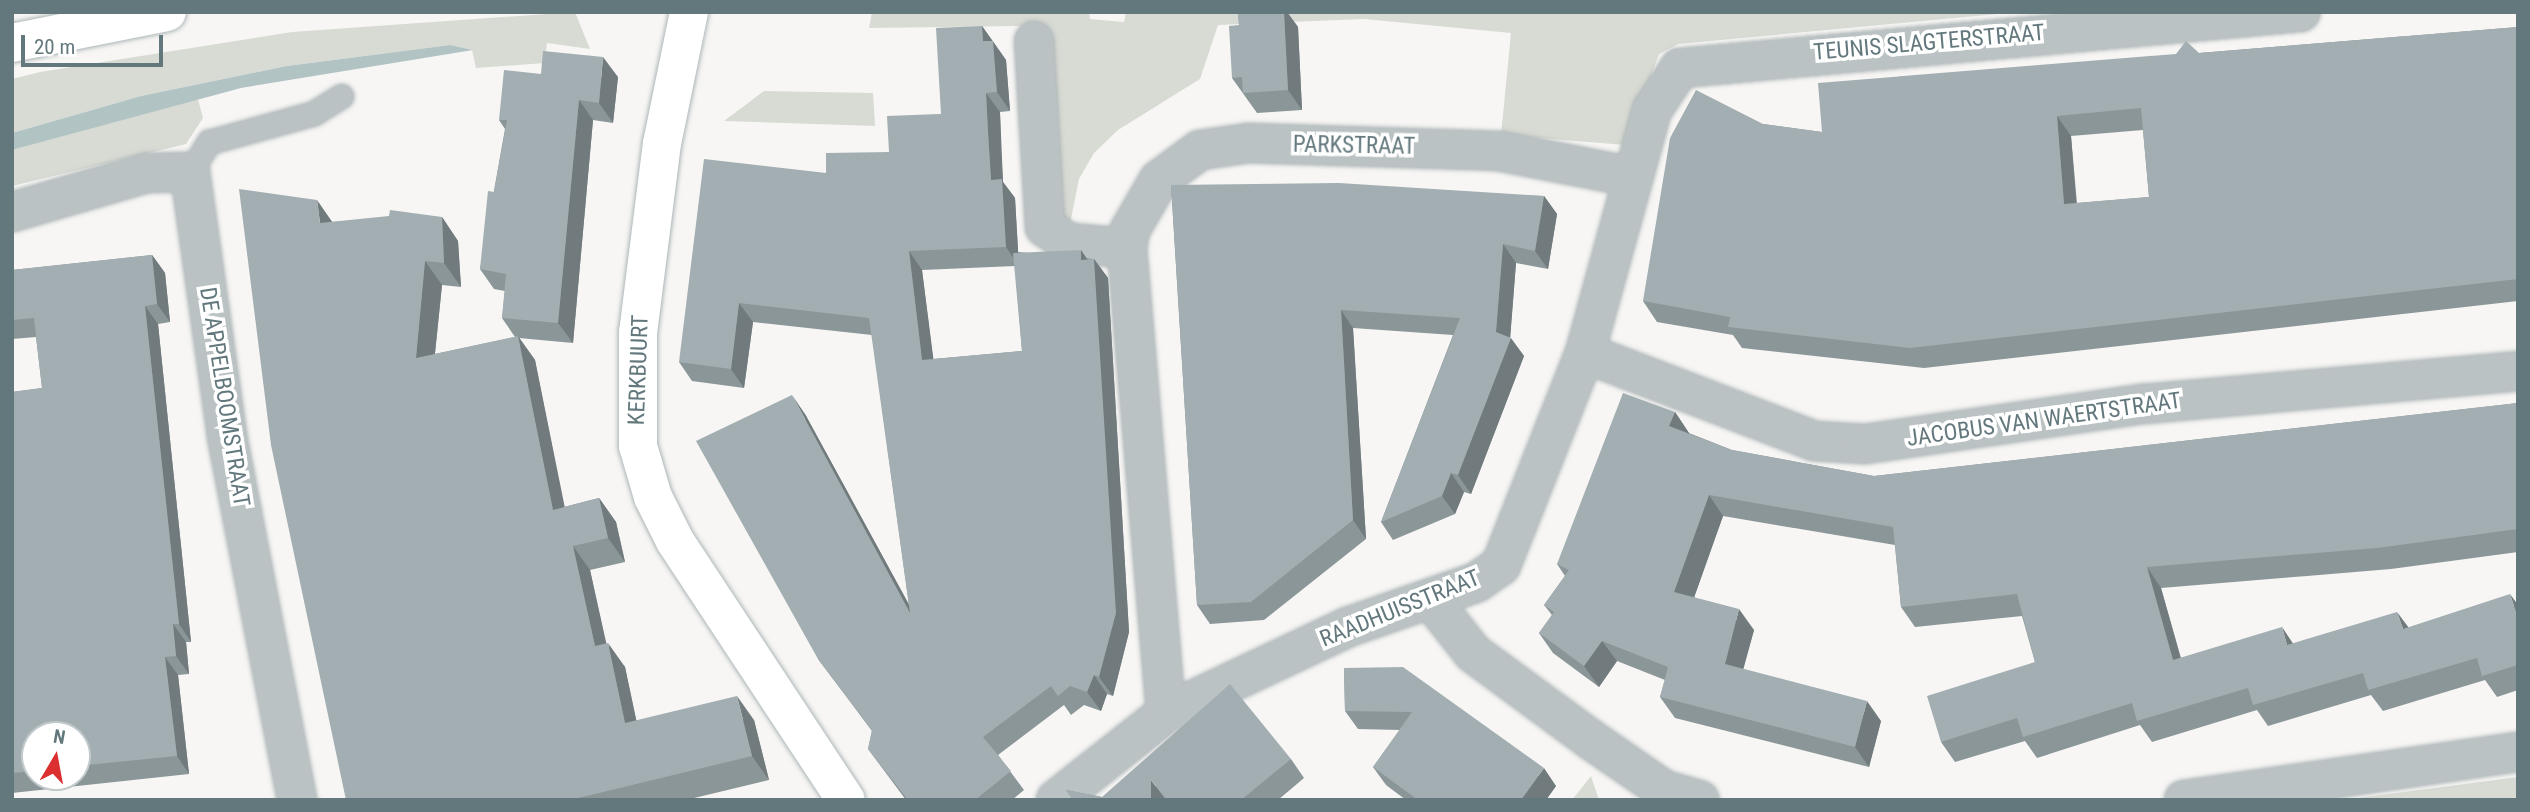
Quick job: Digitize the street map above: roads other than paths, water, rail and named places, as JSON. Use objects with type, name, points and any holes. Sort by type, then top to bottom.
[{"type":"street","points":[[12,43],[167,12]]},
{"type":"street","name":"KERKBUURT","points":[[689,12],[662,143],[638,332],[638,446],[676,541],[846,800]]},
{"type":"street","name":"TEUNIS SLAGTERSTRAAT","points":[[1633,177],[1659,91],[1679,68],[1693,63],[2300,12]]},
{"type":"street","points":[[1034,41],[1045,227],[1069,243],[1127,248]]},
{"type":"street","name":"PARKSTRAAT","points":[[1166,713],[1127,248],[1134,221],[1159,180],[1200,150],[1222,145],[1499,150],[1633,177]]},
{"type":"street","points":[[12,212],[146,173],[190,172]]},
{"type":"street","name":"DE APPELBOOMSTRAAT","points":[[190,172],[227,436],[297,800]]},
{"type":"street","name":"RAADHUISSTRAAT","points":[[1056,800],[1166,713],[1348,627],[1432,601],[1501,565],[1586,353],[1633,177]]},
{"type":"street","name":"JACOBUS VAN WAERTSTRAAT","points":[[1586,353],[1814,441],[1865,444],[2144,404],[2518,371]]},
{"type":"street","points":[[1432,601],[1473,653],[1664,790],[1700,800]]},
{"type":"street","points":[[2184,800],[2518,752]]},
{"type":"lane","points":[[190,172],[209,142],[314,113],[341,96]]}]
